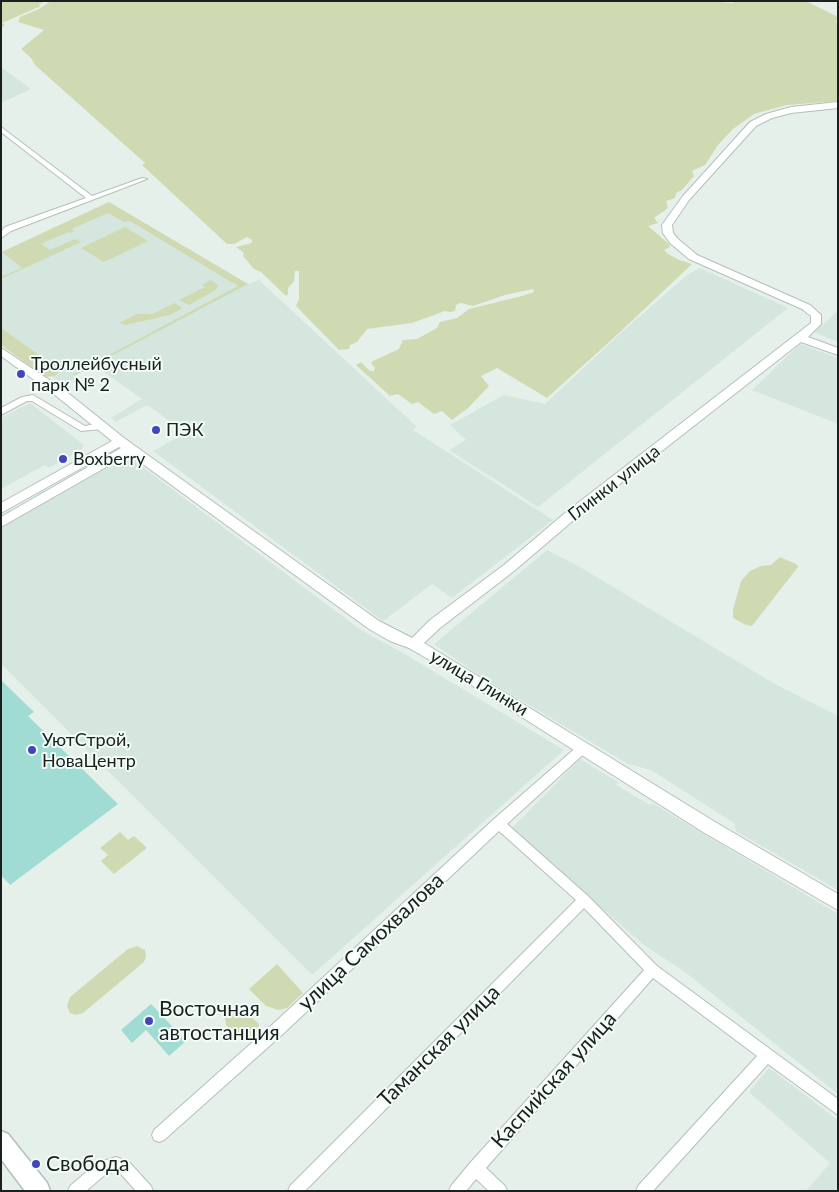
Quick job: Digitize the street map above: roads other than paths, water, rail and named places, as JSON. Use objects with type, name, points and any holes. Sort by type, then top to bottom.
[{"type":"main road","name":"Глинки улица","points":[[414,644],[570,516],[816,324],[816,315],[806,307],[693,257],[674,241],[668,233],[667,225],[686,198],[753,124],[769,116],[791,110],[838,106]]},
{"type":"main road","points":[[800,338],[838,352]]},
{"type":"main road","name":"улица Глинки","points":[[1,351],[125,445],[374,625],[395,637],[414,644],[541,720],[709,827],[838,903]]},
{"type":"main road","points":[[1,509],[125,445]]},
{"type":"main road","points":[[1,523],[125,445]]},
{"type":"main road","points":[[1,1141],[39,1191]]},
{"type":"street","points":[[1,129],[90,198]]},
{"type":"street","points":[[1,236],[8,229],[144,179]]},
{"type":"street","points":[[1,223],[8,229]]},
{"type":"street","points":[[1,412],[25,399],[33,398],[84,429],[101,426]]},
{"type":"street","name":"улица Самохвалова","points":[[159,1135],[279,1028],[498,823],[583,748]]},
{"type":"street","points":[[498,823],[584,900],[652,970],[838,1108]]},
{"type":"street","name":"Таманская улица","points":[[295,1191],[584,900]]},
{"type":"street","name":"Каспийская улица","points":[[456,1191],[652,970]]},
{"type":"street","points":[[643,1191],[767,1055]]},
{"type":"street","points":[[75,1191],[102,1168],[116,1164],[124,1167],[146,1191]]},
{"type":"street","points":[[475,1168],[500,1191]]},
{"type":"place","name":"Троллейбусный парк № 2","points":[[21,374]]},
{"type":"place","name":"ПЭК","points":[[156,430]]},
{"type":"place","name":"Boxberry","points":[[63,459]]},
{"type":"place","name":"УютСтрой, НоваЦентр","points":[[32,750]]},
{"type":"place","name":"Восточная автостанция","points":[[149,1021]]},
{"type":"place","name":"Свобода","points":[[36,1164]]}]
